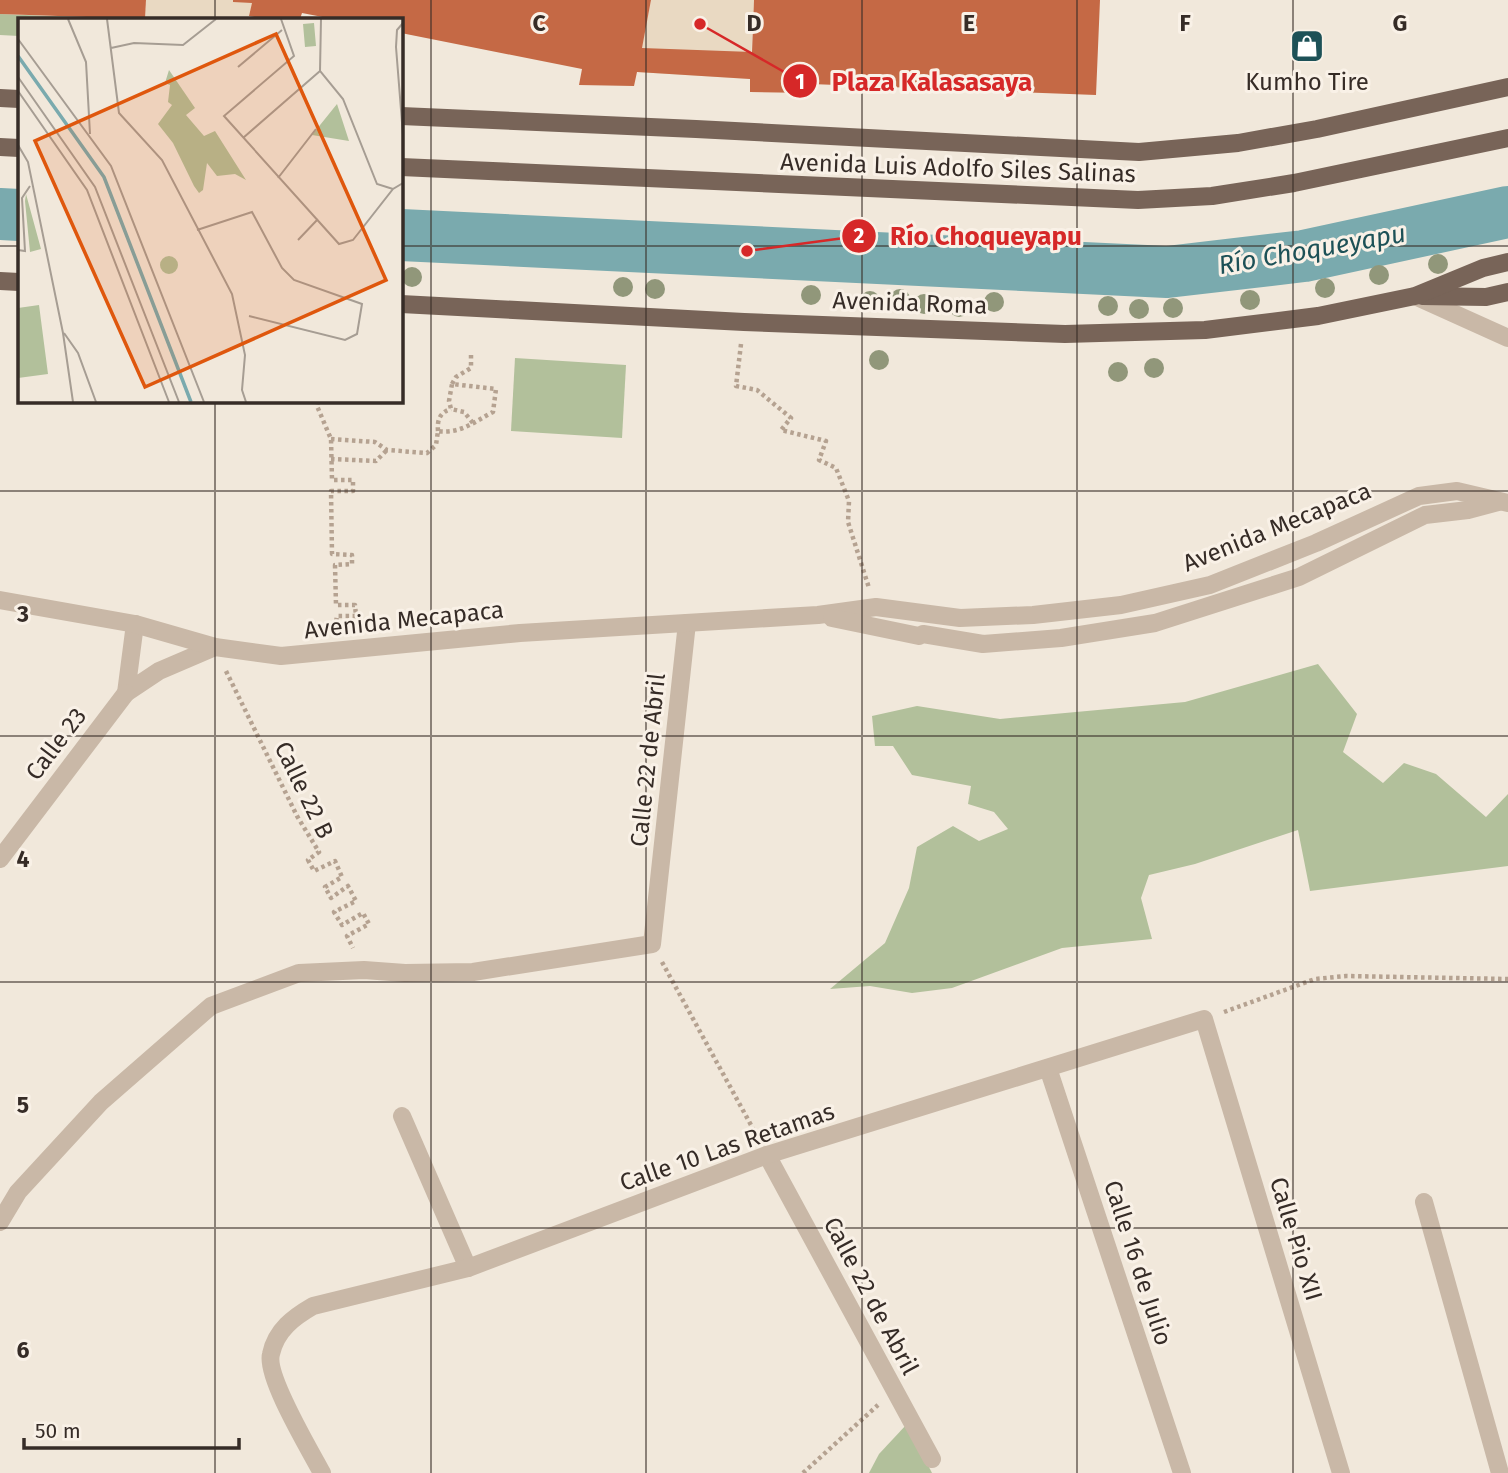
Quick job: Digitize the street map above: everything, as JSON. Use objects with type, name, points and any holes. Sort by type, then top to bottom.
[{"type":"main road","name":"Avenida Luis Adolfo Siles Salinas","points":[[402,116],[1139,152],[1264,138],[1508,88]]},
{"type":"main road","points":[[0,98],[18,99]]},
{"type":"main road","name":"Avenida Luis Adolfo Siles Salinas","points":[[402,167],[1138,200],[1212,196],[1294,183],[1508,138]]},
{"type":"main road","points":[[0,147],[18,148]]},
{"type":"main road","name":"Avenida Roma","points":[[402,303],[744,323],[1065,334],[1205,330],[1318,316],[1415,296],[1483,268],[1508,262]]},
{"type":"main road","points":[[0,281],[18,282]]},
{"type":"main road","name":"Avenida Roma","points":[[1415,296],[1486,297],[1508,292]]},
{"type":"street","points":[[1415,296],[1508,338]]},
{"type":"street","name":"Avenida Mecapaca","points":[[0,600],[135,624],[215,647],[281,656],[520,633],[818,615],[876,607],[960,618],[1033,615],[1121,605],[1210,585],[1316,543],[1419,496],[1457,491],[1505,502]]},
{"type":"street","name":"Avenida Mecapaca","points":[[818,615],[919,636],[923,634],[983,643],[1061,638],[1141,625],[1249,595],[1299,577],[1425,515],[1505,502]]},
{"type":"street","name":"Calle 22 de Abril","points":[[652,944],[687,622]]},
{"type":"street","name":"Calle 23","points":[[125,693],[135,624]]},
{"type":"street","name":"Calle 23","points":[[0,859],[125,693],[159,671],[215,647]]},
{"type":"street","points":[[0,1222],[18,1192],[101,1102],[211,1006],[299,973],[364,970],[405,973],[472,972],[652,944]]},
{"type":"street","name":"Calle 10 Las Retamas","points":[[322,1473],[280,1394],[270,1356],[278,1337],[292,1318],[313,1306],[468,1268],[767,1155],[1204,1019]]},
{"type":"street","name":"Calle Pio XII","points":[[1204,1019],[1340,1473]]},
{"type":"street","name":"Calle 16 de Julio","points":[[1048,1068],[1182,1473]]},
{"type":"street","points":[[402,1116],[468,1268]]},
{"type":"street","name":"Calle 22 de Abril","points":[[767,1155],[932,1459]]},
{"type":"street","points":[[1424,1202],[1500,1473]]},
{"type":"path","points":[[744,323],[736,386],[757,390],[791,418],[781,430],[826,441],[819,460],[836,468],[849,501],[848,523],[876,607]]},
{"type":"path","points":[[451,409],[449,401],[452,384],[456,377],[471,368],[471,354]]},
{"type":"path","points":[[438,431],[452,433],[493,412],[496,389],[452,384]]},
{"type":"path","points":[[317,402],[331,439],[332,480],[353,480],[353,491],[331,491],[332,554],[352,555],[352,564],[335,565],[336,605],[355,605],[356,616],[337,616],[331,652]]},
{"type":"path","points":[[331,439],[375,442],[387,450],[427,453],[436,445],[437,424],[441,415],[451,409],[464,412],[473,423]]},
{"type":"path","points":[[331,459],[376,461],[387,450]]},
{"type":"path","name":"Calle 22 B","points":[[215,647],[297,816],[318,852],[308,860],[314,871],[335,861],[342,877],[325,887],[331,898],[348,886],[356,901],[334,912],[342,925],[363,914],[369,925],[347,936],[364,970]]},
{"type":"path","points":[[652,944],[767,1155]]},
{"type":"path","points":[[1204,1019],[1315,979],[1346,976],[1508,979]]},
{"type":"path","points":[[803,1473],[894,1390]]},
{"type":"green space","points":[[0,14],[102,18],[18,18],[18,36],[0,35]]},
{"type":"green space","points":[[515,358],[626,365],[622,438],[511,431]]},
{"type":"green space","points":[[1318,664],[1357,714],[1343,752],[1383,783],[1404,763],[1436,774],[1486,817],[1508,794],[1508,866],[1310,891],[1298,830],[1195,864],[1149,875],[1141,898],[1152,939],[1062,948],[952,988],[912,993],[870,986],[830,989],[885,943],[909,888],[917,847],[953,826],[979,841],[1008,829],[994,812],[968,804],[971,786],[912,775],[893,746],[875,746],[872,716],[917,706],[1000,719],[1185,702]]},
{"type":"green space","points":[[907,1424],[932,1473],[869,1473],[879,1454]]},
{"type":"shaded area","points":[[146,0],[253,0],[249,16],[145,18]]},
{"type":"shaded area","points":[[651,0],[754,0],[750,79],[637,72]]},
{"type":"building","points":[[0,0],[146,0],[145,18],[0,14]]},
{"type":"building","points":[[651,0],[642,48],[752,52],[754,0],[1100,0],[1096,95],[811,84],[811,93],[750,92],[750,79],[637,72],[634,86],[579,85],[582,69],[402,33],[402,18],[328,18],[302,13],[300,18],[260,18],[249,16],[252,3],[233,2]]},
{"type":"waterway","name":"Río Choqueyapu","points":[[402,235],[1167,272],[1304,256],[1508,212]]},
{"type":"waterway","name":"Río Choqueyapu","points":[[0,214],[18,215]]},
{"type":"place","name":"Plaza Kalasasaya","points":[[700,24]]},
{"type":"place","name":"Kumho Tire","points":[[1307,46]]},
{"type":"place","name":"Río Choqueyapu","points":[[747,251]]}]
